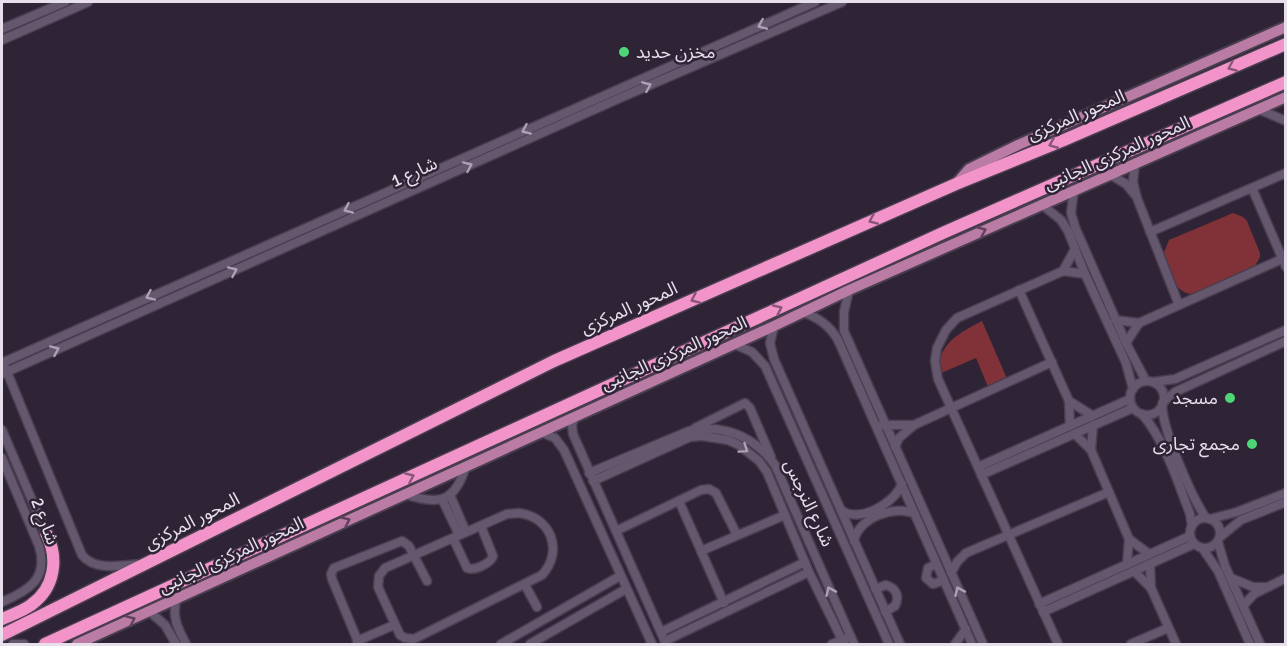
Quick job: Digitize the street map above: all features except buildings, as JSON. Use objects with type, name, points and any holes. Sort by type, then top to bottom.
[{"type":"highway","name":"المحور المركزى","points":[[2,634],[147,564],[496,388],[956,184],[1065,140],[1286,44]]},
{"type":"highway","points":[[45,645],[945,232],[1286,81]]},
{"type":"highway","points":[[945,232],[951,245]]},
{"type":"highway","points":[[2,619],[28,607],[47,587],[54,560],[52,546],[46,533]]},
{"type":"main road","points":[[956,184],[969,169],[1009,149],[1286,27]]},
{"type":"main road","name":"المحور المركزى الجانبى","points":[[77,645],[849,290],[1286,97]]},
{"type":"street","points":[[2,29],[65,2]]},
{"type":"street","points":[[2,40],[88,2]]},
{"type":"street","name":"شارع 1","points":[[4,373],[267,255],[815,2]]},
{"type":"street","name":"شارع 1","points":[[2,362],[263,246],[842,2]]},
{"type":"street","points":[[1258,109],[1286,121]]},
{"type":"street","points":[[1135,163],[1133,182],[1137,198],[1179,305]]},
{"type":"street","points":[[1150,232],[1286,173]]},
{"type":"street","points":[[1110,174],[1126,184],[1137,198]]},
{"type":"street","points":[[1115,320],[1139,323],[1284,263],[1252,188]]},
{"type":"street","points":[[1074,190],[1072,219],[1126,343],[1150,382],[1163,393],[1163,418],[1167,431],[1195,498],[1208,518],[1220,527],[1219,540],[1230,577],[1260,645]]},
{"type":"street","points":[[1041,204],[1061,220],[1068,231],[1126,363],[1133,389],[1132,403],[1151,424],[1158,437],[1190,514],[1196,543],[1218,571],[1249,644]]},
{"type":"street","points":[[263,246],[267,255]]},
{"type":"street","points":[[1063,271],[1075,249]]},
{"type":"street","points":[[1058,645],[938,379],[936,354],[940,338],[961,316],[1063,271],[1085,274]]},
{"type":"street","points":[[849,290],[844,312],[844,331],[895,447],[944,580],[972,645]]},
{"type":"street","points":[[1019,290],[1069,401],[1072,430],[1091,450],[1129,539],[1150,559],[1151,588],[1176,645]]},
{"type":"street","points":[[802,312],[815,316],[835,335],[915,514],[937,557],[951,573],[983,645]]},
{"type":"street","points":[[1126,343],[1139,323]]},
{"type":"street","points":[[774,326],[770,343],[774,360],[900,645]]},
{"type":"street","points":[[1133,389],[1136,385],[1175,379],[1286,330]]},
{"type":"street","points":[[1142,414],[1156,412],[1170,395],[1286,341]]},
{"type":"street","points":[[734,344],[752,352],[765,366],[889,645]]},
{"type":"street","points":[[2,362],[4,373],[82,555],[91,564],[99,566],[147,564]]},
{"type":"street","points":[[895,447],[899,438],[914,425],[1052,362]]},
{"type":"street","points":[[1069,401],[1093,416]]},
{"type":"street","points":[[980,471],[1072,430],[1093,416],[1132,403]]},
{"type":"street","points":[[1072,430],[1093,425],[1132,403]]},
{"type":"street","points":[[689,431],[746,404],[750,408],[775,465]]},
{"type":"street","points":[[575,416],[572,430],[578,446],[664,639]]},
{"type":"street","points":[[876,427],[885,423],[914,425]]},
{"type":"street","points":[[1091,450],[1093,425]]},
{"type":"street","name":"شارع النرجس","points":[[591,477],[689,431],[711,429],[742,436],[761,448],[775,465],[848,641]]},
{"type":"street","name":"شارع 2","points":[[2,430],[46,533]]},
{"type":"street","points":[[541,432],[555,438],[564,450],[652,645]]},
{"type":"street","name":"شارع النرجس","points":[[591,477],[690,437],[715,437],[739,446],[759,461],[767,472],[809,572],[848,641]]},
{"type":"street","points":[[564,450],[570,446],[578,446]]},
{"type":"street","name":"شارع 2","points":[[2,458],[42,556],[38,577],[24,592],[2,602]]},
{"type":"street","points":[[405,494],[428,501],[446,497],[459,485],[466,466]]},
{"type":"street","points":[[840,509],[849,515],[859,515],[890,502],[902,484]]},
{"type":"street","points":[[616,531],[705,489],[713,490],[737,535]]},
{"type":"street","points":[[944,580],[933,584],[926,578],[928,568],[937,557],[966,553],[1109,492]]},
{"type":"street","points":[[1192,526],[1198,520],[1237,512],[1286,493]]},
{"type":"street","points":[[446,497],[467,568],[473,569],[490,561],[493,556],[481,526]]},
{"type":"street","points":[[679,501],[724,603]]},
{"type":"street","points":[[1041,608],[1127,564],[1150,559],[1196,543],[1211,548],[1241,520],[1286,502]]},
{"type":"street","points":[[854,541],[863,524],[892,510],[904,510],[915,514]]},
{"type":"street","points":[[507,514],[531,515],[545,526],[553,542],[552,560],[542,575],[525,585],[417,638],[406,641],[394,625],[378,587],[379,576],[385,568],[413,554],[481,526],[507,514]]},
{"type":"street","points":[[701,551],[785,515]]},
{"type":"street","points":[[1127,564],[1129,539]]},
{"type":"street","points":[[394,625],[358,643],[332,579],[333,571],[400,542],[407,544],[427,581]]},
{"type":"street","points":[[951,573],[966,553]]},
{"type":"street","points":[[1041,608],[1134,571],[1150,559]]},
{"type":"street","points":[[664,639],[724,603],[805,562]]},
{"type":"street","points":[[1134,571],[1151,588]]},
{"type":"street","points":[[664,639],[809,572]]},
{"type":"street","points":[[501,645],[620,576]]},
{"type":"street","points":[[1230,577],[1253,587],[1265,587]]},
{"type":"street","points":[[1243,606],[1254,594],[1286,578]]},
{"type":"street","points":[[525,585],[537,607]]},
{"type":"street","points":[[875,589],[886,585],[896,591],[897,603],[885,612]]},
{"type":"street","points":[[530,645],[626,589]]},
{"type":"street","points":[[176,638],[174,616],[177,598]]},
{"type":"street","points":[[150,612],[186,645]]},
{"type":"street","points":[[1131,645],[1168,628]]},
{"type":"street","points":[[955,645],[966,629]]},
{"type":"street","points":[[832,645],[848,641]]},
{"type":"street","points":[[13,645],[24,645]]},
{"type":"shaded area","points":[[1233,213],[1247,221],[1260,253],[1255,266],[1193,294],[1181,290],[1173,280],[1163,255],[1169,240]]},
{"type":"shaded area","points":[[982,321],[1008,381],[989,389],[976,358],[939,374],[939,364],[946,347],[958,335]]},
{"type":"place","name":"مخزن حديد","points":[[624,52]]},
{"type":"place","name":"مسجد","points":[[1230,398]]},
{"type":"place","name":"مجمع تجارى","points":[[1252,444]]}]
